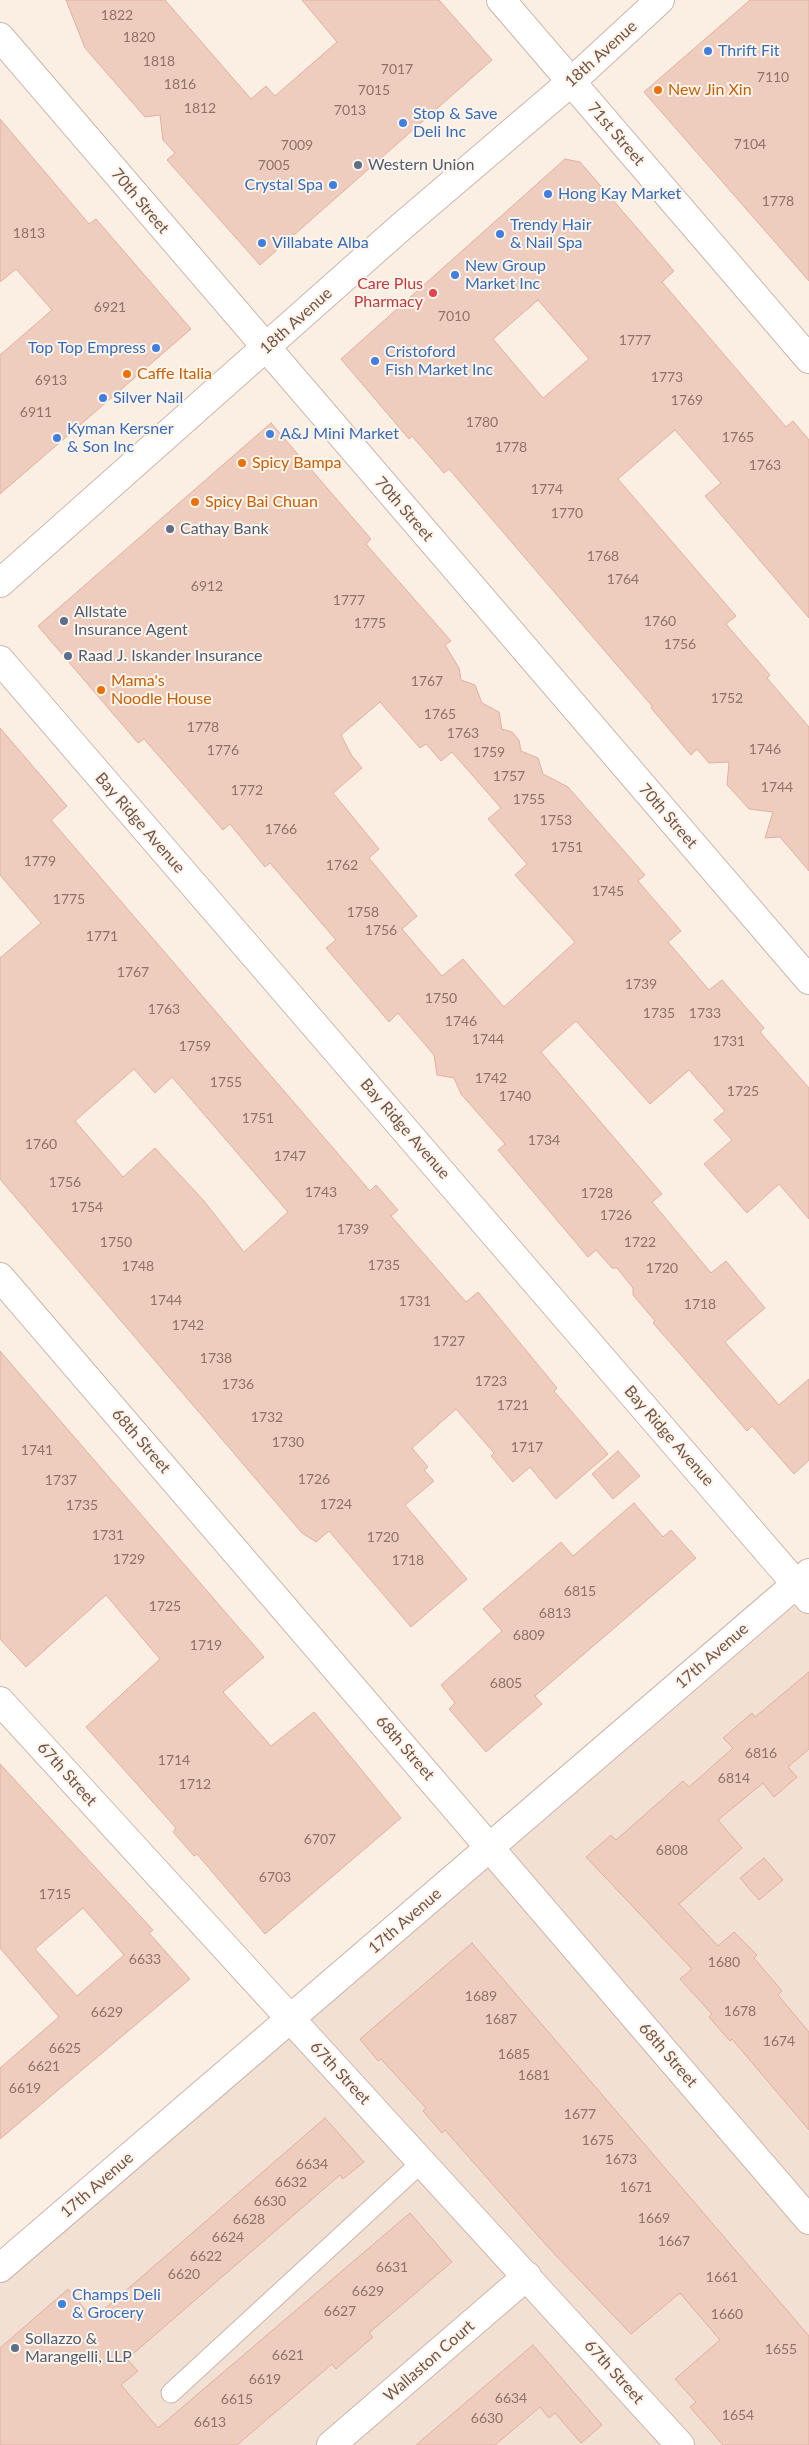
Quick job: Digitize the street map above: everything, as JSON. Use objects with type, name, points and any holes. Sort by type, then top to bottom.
[{"type":"street","name":"71st Street","points":[[501,0],[809,359]]},
{"type":"street","name":"18th Avenue","points":[[0,582],[401,227],[571,82],[660,0]]},
{"type":"street","name":"70th Street","points":[[0,37],[809,980]]},
{"type":"street","name":"Bay Ridge Avenue","points":[[0,660],[805,1585]]},
{"type":"street","name":"68th Street","points":[[0,1277],[809,2220]]},
{"type":"street","name":"17th Avenue","points":[[0,2268],[490,1846],[805,1585]]},
{"type":"street","name":"67th Street","points":[[0,1701],[528,2276],[680,2445]]},
{"type":"street","name":"Wallaston Court","points":[[331,2445],[528,2276]]},
{"type":"lane","points":[[171,2393],[422,2162]]},
{"type":"shaded area","points":[[796,1584],[809,1599],[809,2445],[0,2445],[0,2268]]},
{"type":"building","points":[[66,0],[165,0],[251,99],[266,86],[275,96],[337,42],[302,0],[439,0],[492,60],[260,265],[167,160],[175,153],[163,140],[160,115],[145,117],[85,48]]},
{"type":"building","points":[[750,0],[809,0],[809,281],[644,92]]},
{"type":"building","points":[[0,119],[89,224],[96,219],[191,329],[0,494],[0,355],[52,310],[16,269],[0,282]]},
{"type":"building","points":[[565,159],[580,162],[674,271],[662,282],[786,427],[793,421],[809,440],[809,618],[705,496],[721,483],[675,430],[618,479],[736,616],[726,624],[770,675],[767,678],[809,727],[809,871],[780,837],[765,838],[773,812],[749,809],[727,785],[729,762],[709,763],[697,749],[691,755],[651,708],[652,706],[449,469],[444,473],[412,436],[409,439],[341,359]],"holes":[[[538,300],[589,359],[543,398],[493,339]]]},
{"type":"building","points":[[271,423],[371,539],[366,544],[451,641],[445,645],[459,668],[461,680],[475,685],[482,703],[499,712],[502,729],[512,732],[519,740],[521,751],[538,758],[543,774],[568,787],[645,875],[638,881],[681,931],[668,942],[709,990],[722,980],[764,1028],[760,1032],[809,1088],[809,1219],[779,1184],[747,1213],[704,1164],[732,1140],[714,1120],[725,1111],[689,1070],[650,1104],[576,1021],[541,1052],[662,1194],[652,1202],[711,1273],[726,1261],[765,1308],[725,1342],[779,1405],[809,1379],[809,1460],[794,1474],[752,1426],[747,1431],[653,1323],[655,1321],[633,1295],[633,1288],[617,1268],[612,1268],[596,1250],[588,1257],[498,1150],[505,1144],[461,1094],[454,1078],[437,1075],[434,1055],[398,1013],[389,1022],[326,948],[336,940],[270,863],[265,867],[230,824],[223,830],[144,739],[138,743],[38,626]],"holes":[[[380,702],[420,748],[426,744],[441,761],[452,752],[501,808],[488,819],[527,864],[515,875],[575,942],[504,1007],[463,959],[442,976],[402,929],[417,916],[369,858],[379,849],[333,793],[362,768],[352,756],[341,735]]]},
{"type":"building","points":[[0,728],[67,806],[51,820],[370,1191],[376,1185],[398,1210],[391,1216],[466,1302],[478,1292],[557,1388],[554,1391],[608,1454],[556,1499],[530,1467],[513,1482],[491,1456],[494,1453],[456,1409],[412,1448],[428,1467],[424,1470],[434,1481],[405,1505],[467,1579],[411,1627],[329,1531],[316,1542],[302,1533],[0,1179],[0,958],[41,923],[0,875]],"holes":[[[134,1069],[155,1093],[172,1077],[288,1212],[244,1252],[204,1201],[155,1148],[123,1177],[75,1121]]]},
{"type":"building","points":[[0,1351],[264,1657],[223,1692],[271,1746],[314,1712],[401,1818],[265,1934],[197,1854],[194,1856],[173,1832],[176,1828],[86,1727],[160,1659],[106,1595],[26,1667],[0,1639]]},
{"type":"building","points":[[618,1451],[640,1476],[613,1499],[592,1474]]},
{"type":"building","points":[[634,1503],[663,1537],[671,1530],[696,1558],[535,1696],[542,1704],[486,1752],[449,1709],[455,1703],[441,1685],[502,1631],[483,1609],[561,1542],[573,1556]]},
{"type":"building","points":[[809,1672],[809,1749],[788,1767],[797,1777],[774,1797],[763,1783],[718,1820],[742,1848],[679,1904],[718,1946],[734,1932],[757,1955],[754,1958],[782,1991],[778,1995],[809,2032],[809,2130],[732,2039],[730,2041],[709,2017],[712,2014],[680,1979],[692,1969],[586,1857],[611,1835],[616,1840],[683,1781],[689,1787],[733,1748],[723,1738],[752,1713],[755,1717]]},
{"type":"building","points":[[0,1764],[153,1930],[149,1933],[190,1979],[0,2139],[0,2068],[59,2017],[0,1948]],"holes":[[[83,1908],[124,1955],[77,1996],[35,1949]]]},
{"type":"building","points":[[764,1858],[783,1880],[759,1900],[740,1878]]},
{"type":"building","points":[[472,1943],[809,2336],[809,2445],[723,2445],[690,2407],[696,2402],[675,2379],[720,2340],[680,2293],[631,2334],[547,2246],[445,2130],[442,2133],[423,2111],[426,2108],[381,2059],[378,2061],[360,2039]]},
{"type":"building","points":[[325,2118],[364,2162],[343,2179],[340,2175],[127,2359],[138,2371],[121,2385],[158,2428],[410,2213],[452,2262],[369,2333],[373,2337],[336,2369],[332,2364],[237,2445],[0,2445],[0,2348],[68,2289],[93,2319]]},
{"type":"building","points":[[533,2345],[602,2425],[581,2443],[555,2413],[549,2418],[540,2407],[495,2445],[416,2445]]},
{"type":"place","name":"Thrift Fit","points":[[708,51]]},
{"type":"place","name":"New Jin Xin","points":[[658,90]]},
{"type":"place","name":"Stop & Save Deli Inc","points":[[403,123]]},
{"type":"place","name":"Western Union","points":[[358,165]]},
{"type":"place","name":"Crystal Spa","points":[[333,185]]},
{"type":"place","name":"Hong Kay Market","points":[[548,194]]},
{"type":"place","name":"Trendy Hair & Nail Spa","points":[[500,234]]},
{"type":"place","name":"Villabate Alba","points":[[262,243]]},
{"type":"place","name":"New Group Market Inc","points":[[455,275]]},
{"type":"place","name":"Care Plus Pharmacy","points":[[433,293]]},
{"type":"place","name":"Top Top Empress","points":[[156,348]]},
{"type":"place","name":"Cristoford Fish Market Inc","points":[[375,361]]},
{"type":"place","name":"Caffe Italia","points":[[127,374]]},
{"type":"place","name":"Silver Nail","points":[[103,398]]},
{"type":"place","name":"A&J Mini Market","points":[[270,434]]},
{"type":"place","name":"Kyman Kersner & Son Inc","points":[[57,438]]},
{"type":"place","name":"Spicy Bampa","points":[[242,463]]},
{"type":"place","name":"Spicy Bai Chuan","points":[[195,502]]},
{"type":"place","name":"Cathay Bank","points":[[170,529]]},
{"type":"place","name":"Allstate Insurance Agent","points":[[64,621]]},
{"type":"place","name":"Raad J. Iskander Insurance","points":[[68,656]]},
{"type":"place","name":"Mama's Noodle House","points":[[101,690]]},
{"type":"place","name":"Champs Deli & Grocery","points":[[62,2304]]},
{"type":"place","name":"Sollazzo & Marangelli, LLP","points":[[15,2348]]}]
